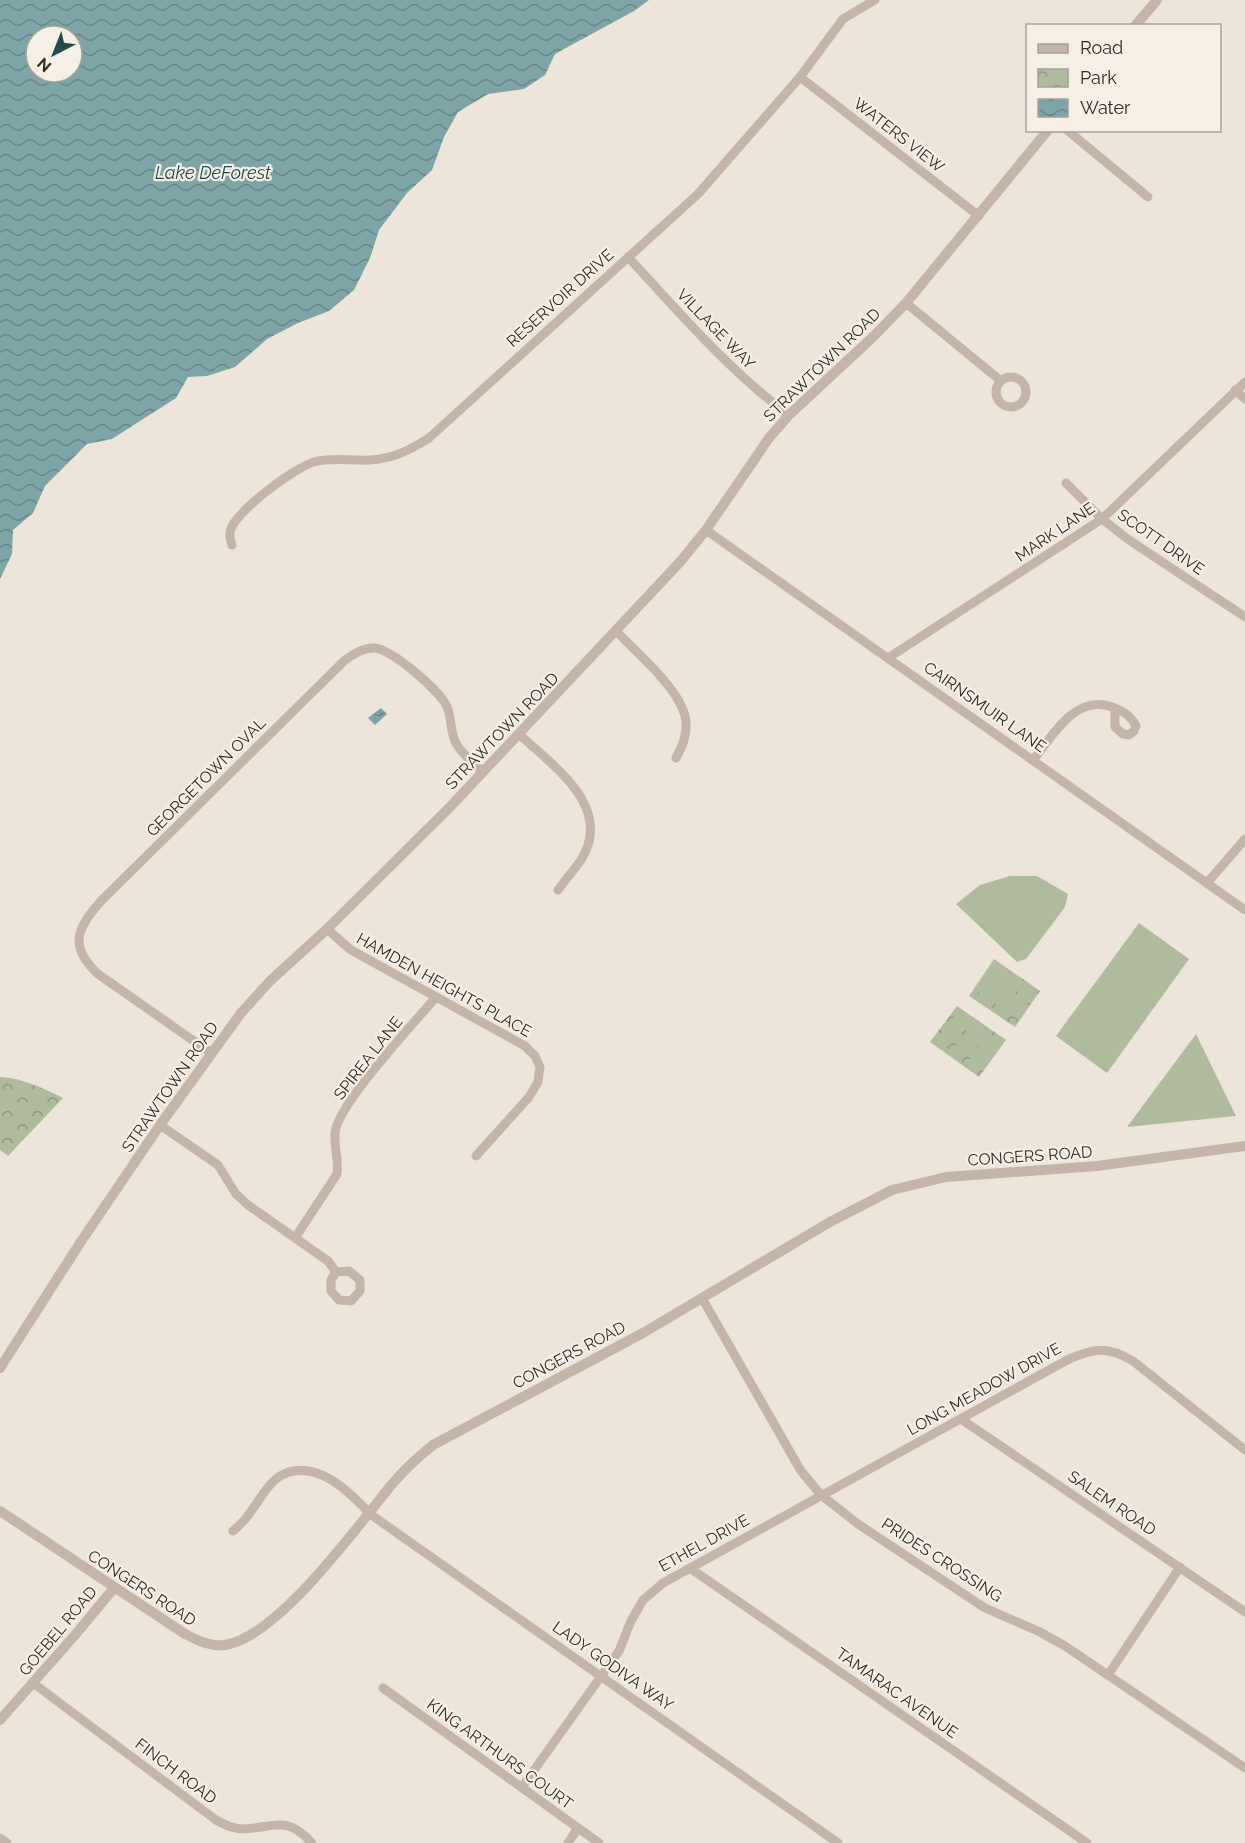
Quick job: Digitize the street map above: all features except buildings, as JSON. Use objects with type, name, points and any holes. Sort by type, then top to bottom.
[{"type":"street","name":"RESERVOIR DRIVE","points":[[232,545],[230,531],[236,521],[272,486],[293,471],[314,462],[391,458],[429,438],[698,194],[800,77],[843,19],[875,0]]},
{"type":"street","points":[[1137,24],[1157,0]]},
{"type":"street","name":"WATERS VIEW","points":[[800,77],[979,216]]},
{"type":"street","name":"STRAWTOWN ROAD","points":[[0,1368],[80,1243],[160,1125],[241,1013],[270,981],[327,929],[450,807],[617,632],[706,530],[770,438],[789,416],[906,303],[1046,132]]},
{"type":"street","points":[[1069,132],[1148,197]]},
{"type":"street","name":"VILLAGE WAY","points":[[628,257],[732,368],[758,393],[789,416]]},
{"type":"street","points":[[906,303],[1001,381]]},
{"type":"street","name":"MARK LANE","points":[[888,657],[1102,519],[1245,382]]},
{"type":"street","points":[[1235,390],[1245,399]]},
{"type":"street","name":"SCOTT DRIVE","points":[[1066,483],[1102,519],[1129,540],[1245,617]]},
{"type":"street","name":"CAIRNSMUIR LANE","points":[[706,530],[1034,759],[1245,910]]},
{"type":"street","points":[[617,632],[670,688],[680,705],[686,720],[686,735],[676,758]]},
{"type":"street","name":"GEORGETOWN OVAL","points":[[211,1053],[98,974],[87,963],[80,947],[80,933],[85,919],[101,901],[345,660],[359,651],[373,648],[388,652],[399,659],[442,698],[448,710],[452,734],[458,746],[483,772]]},
{"type":"street","points":[[1034,759],[1068,716],[1078,708],[1093,705],[1115,708]]},
{"type":"street","points":[[520,735],[580,793],[591,823],[590,840],[581,859],[558,890]]},
{"type":"street","points":[[1207,883],[1245,839]]},
{"type":"street","name":"HAMDEN HEIGHTS PLACE","points":[[327,929],[351,950],[525,1046],[535,1056],[540,1067],[538,1082],[530,1096],[476,1156]]},
{"type":"street","name":"SPIREA LANE","points":[[295,1238],[338,1174],[335,1132],[340,1119],[385,1056],[436,997]]},
{"type":"street","points":[[160,1125],[218,1165],[236,1194],[248,1205],[328,1261],[336,1272]]},
{"type":"street","name":"CONGERS ROAD","points":[[0,1511],[185,1634],[212,1645],[225,1646],[245,1638],[273,1619],[327,1564],[413,1462],[433,1445],[643,1333],[853,1209],[906,1186],[955,1176],[1097,1166],[1245,1146]]},
{"type":"street","name":"PRIDES CROSSING","points":[[702,1298],[801,1470],[821,1495],[858,1524],[985,1608],[1040,1632],[1065,1646],[1245,1768]]},
{"type":"street","name":"LONG MEADOW DRIVE","points":[[821,1495],[1069,1359],[1085,1352],[1101,1349],[1117,1352],[1133,1361],[1245,1450]]},
{"type":"street","name":"SALEM ROAD","points":[[961,1419],[1245,1612]]},
{"type":"street","name":"LADY GODIVA WAY","points":[[233,1531],[283,1475],[310,1472],[330,1479],[347,1490],[370,1514],[838,1843]]},
{"type":"street","name":"ETHEL DRIVE","points":[[522,1787],[619,1651],[631,1621],[643,1600],[663,1583],[821,1495]]},
{"type":"street","points":[[1108,1675],[1180,1567]]},
{"type":"street","name":"TAMARAC AVENUE","points":[[690,1568],[1087,1843]]},
{"type":"street","name":"GOEBEL ROAD","points":[[0,1720],[114,1588]]},
{"type":"street","name":"FINCH ROAD","points":[[33,1683],[216,1821],[230,1828],[243,1829],[275,1823],[291,1826],[304,1834],[312,1843]]},
{"type":"street","name":"KING ARTHURS COURT","points":[[383,1688],[599,1843]]},
{"type":"street","points":[[568,1843],[578,1828]]},
{"type":"street","points":[[0,1838],[8,1843]]},
{"type":"green space","points":[[1010,876],[1037,876],[1068,894],[1065,907],[1026,959],[1017,962],[956,904],[980,885]]},
{"type":"green space","points":[[1139,923],[1189,959],[1107,1073],[1056,1036]]},
{"type":"green space","points":[[994,959],[1040,991],[1015,1027],[969,996]]},
{"type":"green space","points":[[995,967],[1006,974],[989,999],[977,992]]},
{"type":"green space","points":[[1008,976],[1020,985],[1003,1009],[991,1001]]},
{"type":"green space","points":[[1023,986],[1034,994],[1017,1019],[1006,1011]]},
{"type":"green space","points":[[957,1006],[1006,1040],[979,1077],[930,1042]]},
{"type":"green space","points":[[956,1013],[967,1022],[949,1046],[938,1038]]},
{"type":"green space","points":[[971,1024],[982,1032],[965,1057],[953,1049]]},
{"type":"green space","points":[[1196,1034],[1236,1116],[1127,1127]]},
{"type":"green space","points":[[986,1035],[998,1043],[980,1068],[969,1060]]},
{"type":"green space","points":[[0,1077],[24,1081],[63,1098],[8,1156],[0,1150]]},
{"type":"water","name":"Lake DeForest","points":[[0,0],[649,0],[634,11],[555,54],[545,75],[524,89],[488,94],[458,112],[444,137],[432,170],[407,193],[379,230],[370,258],[354,290],[329,311],[298,323],[267,339],[235,367],[207,376],[188,377],[176,398],[112,439],[87,444],[45,486],[33,513],[13,530],[12,554],[0,579]]},
{"type":"water","points":[[381,708],[387,714],[375,725],[368,718]]}]
